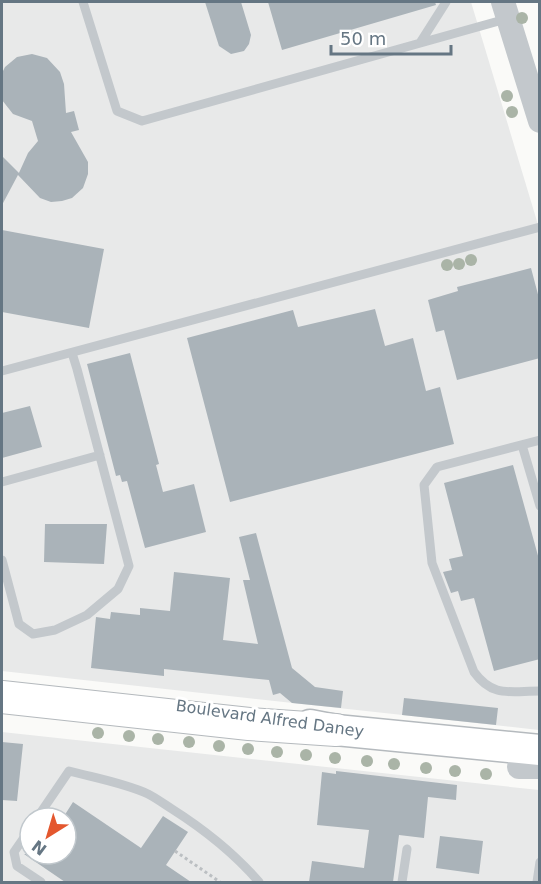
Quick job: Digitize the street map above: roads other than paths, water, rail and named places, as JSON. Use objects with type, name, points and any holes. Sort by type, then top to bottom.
[{"type":"highway","points":[[2,697],[249,724],[336,729]]},
{"type":"main road","name":"Boulevard Alfred Daney","points":[[2,682],[252,715],[534,764]]},
{"type":"main road","name":"Boulevard Alfred Daney","points":[[2,712],[22,712],[534,764]]},
{"type":"street","points":[[505,10],[540,121]]},
{"type":"lane","points":[[83,2],[117,111],[142,121],[420,43],[505,10]]},
{"type":"lane","points":[[420,43],[446,2]]},
{"type":"lane","points":[[2,371],[540,227]]},
{"type":"lane","points":[[2,560],[19,624],[33,634],[55,630],[87,615],[118,589],[129,566],[72,353]]},
{"type":"lane","points":[[540,440],[437,467],[424,485],[432,563],[474,672],[481,681],[496,691],[540,691]]},
{"type":"lane","points":[[522,445],[540,507]]},
{"type":"lane","points":[[2,482],[100,455]]},
{"type":"lane","points":[[46,806],[69,771],[148,794],[214,837],[259,882]]},
{"type":"lane","points":[[18,846],[14,852],[17,866],[41,882]]},
{"type":"lane","points":[[402,882],[407,849]]},
{"type":"lane","points":[[537,882],[540,862]]}]
